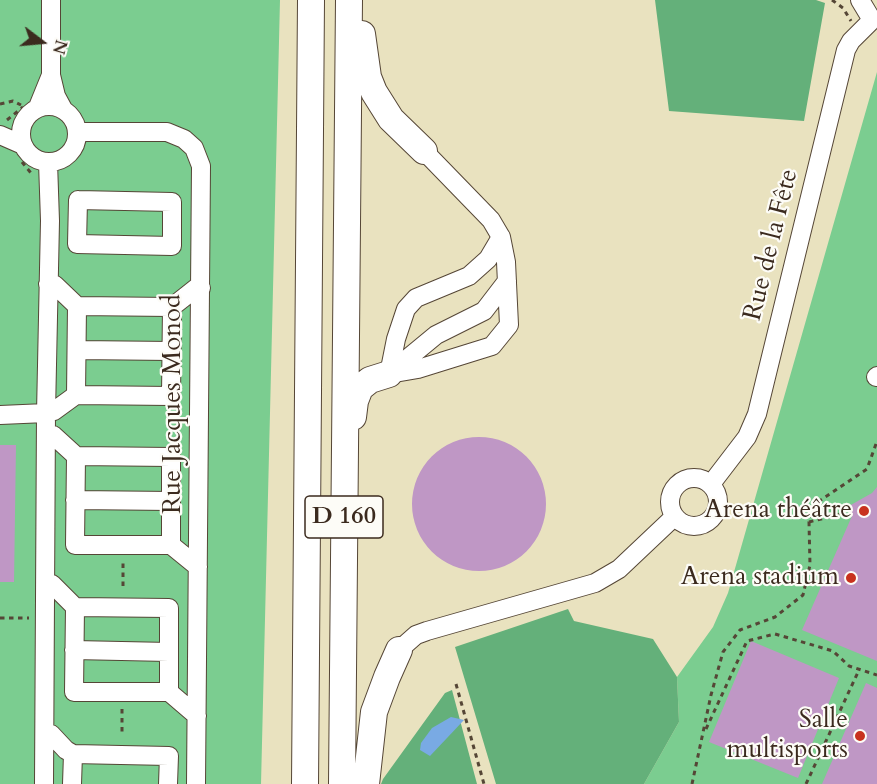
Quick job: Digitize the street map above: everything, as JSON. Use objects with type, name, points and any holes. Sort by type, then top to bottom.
[{"type":"highway","name":"D 160","points":[[305,784],[311,0]]},
{"type":"highway","name":"D 160","points":[[342,784],[349,0]]},
{"type":"highway","points":[[361,0],[362,42],[368,77],[374,92],[391,119],[424,151]]},
{"type":"highway","points":[[344,480],[355,401],[360,388],[370,380],[389,374]]},
{"type":"highway","points":[[366,784],[374,712],[399,650]]},
{"type":"street","points":[[51,0],[51,75],[56,96],[63,109]]},
{"type":"street","points":[[860,0],[874,21]]},
{"type":"street","name":"Rue de la Fête","points":[[711,484],[747,437],[757,414],[846,50],[851,41],[874,21]]},
{"type":"street","points":[[22,145],[21,130],[51,75]]},
{"type":"street","points":[[55,106],[63,109],[75,123],[77,132],[72,150],[66,157],[57,161],[48,162],[32,157],[22,145],[0,133],[31,114],[55,106]]},
{"type":"street","name":"Rue Jacques Monod","points":[[77,132],[167,132],[183,139],[194,148],[201,166],[196,784]]},
{"type":"street","points":[[389,374],[418,369],[492,346],[509,325],[506,262],[501,237],[491,220],[424,151]]},
{"type":"street","points":[[44,784],[46,413],[50,221],[48,162]]},
{"type":"street","points":[[77,244],[78,200],[172,202],[172,246]]},
{"type":"street","points":[[389,374],[406,309],[416,298],[470,276],[488,259],[501,237]]},
{"type":"street","points":[[48,265],[77,244],[179,247],[196,263],[201,263]]},
{"type":"street","points":[[389,374],[436,335],[484,312],[507,281]]},
{"type":"street","points":[[48,284],[55,285],[77,306],[172,307],[196,288],[201,288]]},
{"type":"street","points":[[76,395],[77,306]]},
{"type":"street","points":[[171,396],[172,307]]},
{"type":"street","points":[[77,350],[171,351]]},
{"type":"street","points":[[0,415],[54,411],[76,395],[180,397],[195,412],[200,413]]},
{"type":"street","points":[[47,435],[53,435],[76,456],[171,457],[195,437],[200,437]]},
{"type":"street","points":[[75,545],[76,456]]},
{"type":"street","points":[[171,457],[171,545]]},
{"type":"street","points":[[697,478],[711,484],[718,499],[715,514],[710,521],[695,527],[680,522],[674,517],[670,509],[671,493],[681,481],[697,478]]},
{"type":"street","points":[[75,500],[171,501]]},
{"type":"street","points":[[399,650],[416,635],[595,583],[619,569],[674,517]]},
{"type":"street","points":[[46,562],[53,561],[75,545],[171,545],[198,567]]},
{"type":"street","points":[[46,584],[52,584],[75,608],[74,692]]},
{"type":"street","points":[[75,608],[170,608],[193,588],[198,587]]},
{"type":"street","points":[[169,692],[170,608]]},
{"type":"street","points":[[74,650],[169,652]]},
{"type":"street","points":[[45,711],[52,711],[74,692],[169,692],[197,716]]},
{"type":"street","points":[[45,734],[51,734],[73,754],[169,756],[197,735]]},
{"type":"street","points":[[72,784],[73,754]]},
{"type":"street","points":[[168,784],[169,756]]},
{"type":"path","points":[[0,104],[13,101],[31,114]]},
{"type":"path","points":[[692,784],[723,652],[740,630],[775,617],[802,596],[810,565],[809,522],[815,504],[867,469],[877,441]]},
{"type":"path","points":[[809,522],[845,513]]},
{"type":"path","points":[[123,586],[124,564]]},
{"type":"path","points":[[0,618],[32,618]]},
{"type":"path","points":[[702,735],[747,641],[775,633],[833,651],[849,666],[877,675]]},
{"type":"path","points":[[806,784],[859,670]]},
{"type":"path","points":[[456,684],[484,784]]},
{"type":"path","points":[[122,714],[122,735]]},
{"type":"green space","points":[[0,0],[280,0],[261,784],[0,784]]},
{"type":"green space","points":[[655,0],[816,0],[825,3],[804,121],[669,111]]},
{"type":"green space","points":[[877,72],[877,784],[644,784],[679,722],[677,677],[713,627],[728,593]]},
{"type":"green space","points":[[568,609],[574,621],[653,639],[677,677],[679,722],[644,784],[496,784],[455,647]]},
{"type":"green space","points":[[452,690],[477,784],[381,784],[445,693]]},
{"type":"water","points":[[451,717],[464,720],[430,756],[420,750],[421,743],[432,728]]},
{"type":"building","points":[[479,437],[505,442],[527,456],[541,478],[546,504],[541,530],[527,552],[505,566],[479,571],[453,566],[431,552],[417,530],[412,504],[417,478],[431,456],[453,442]]},
{"type":"building","points":[[0,445],[16,445],[14,582],[0,582]]},
{"type":"building","name":"Arena stadium","points":[[877,487],[877,661],[802,630],[852,516],[849,506],[872,493]]},
{"type":"building","points":[[751,641],[839,678],[798,778],[709,742]]},
{"type":"building","name":"Salle multisports","points":[[866,683],[877,688],[877,784],[822,784]]},
{"type":"place","name":"Arena théâtre","points":[[864,511]]},
{"type":"place","name":"Arena stadium","points":[[851,578]]},
{"type":"place","name":"Salle multisports","points":[[860,736]]}]
